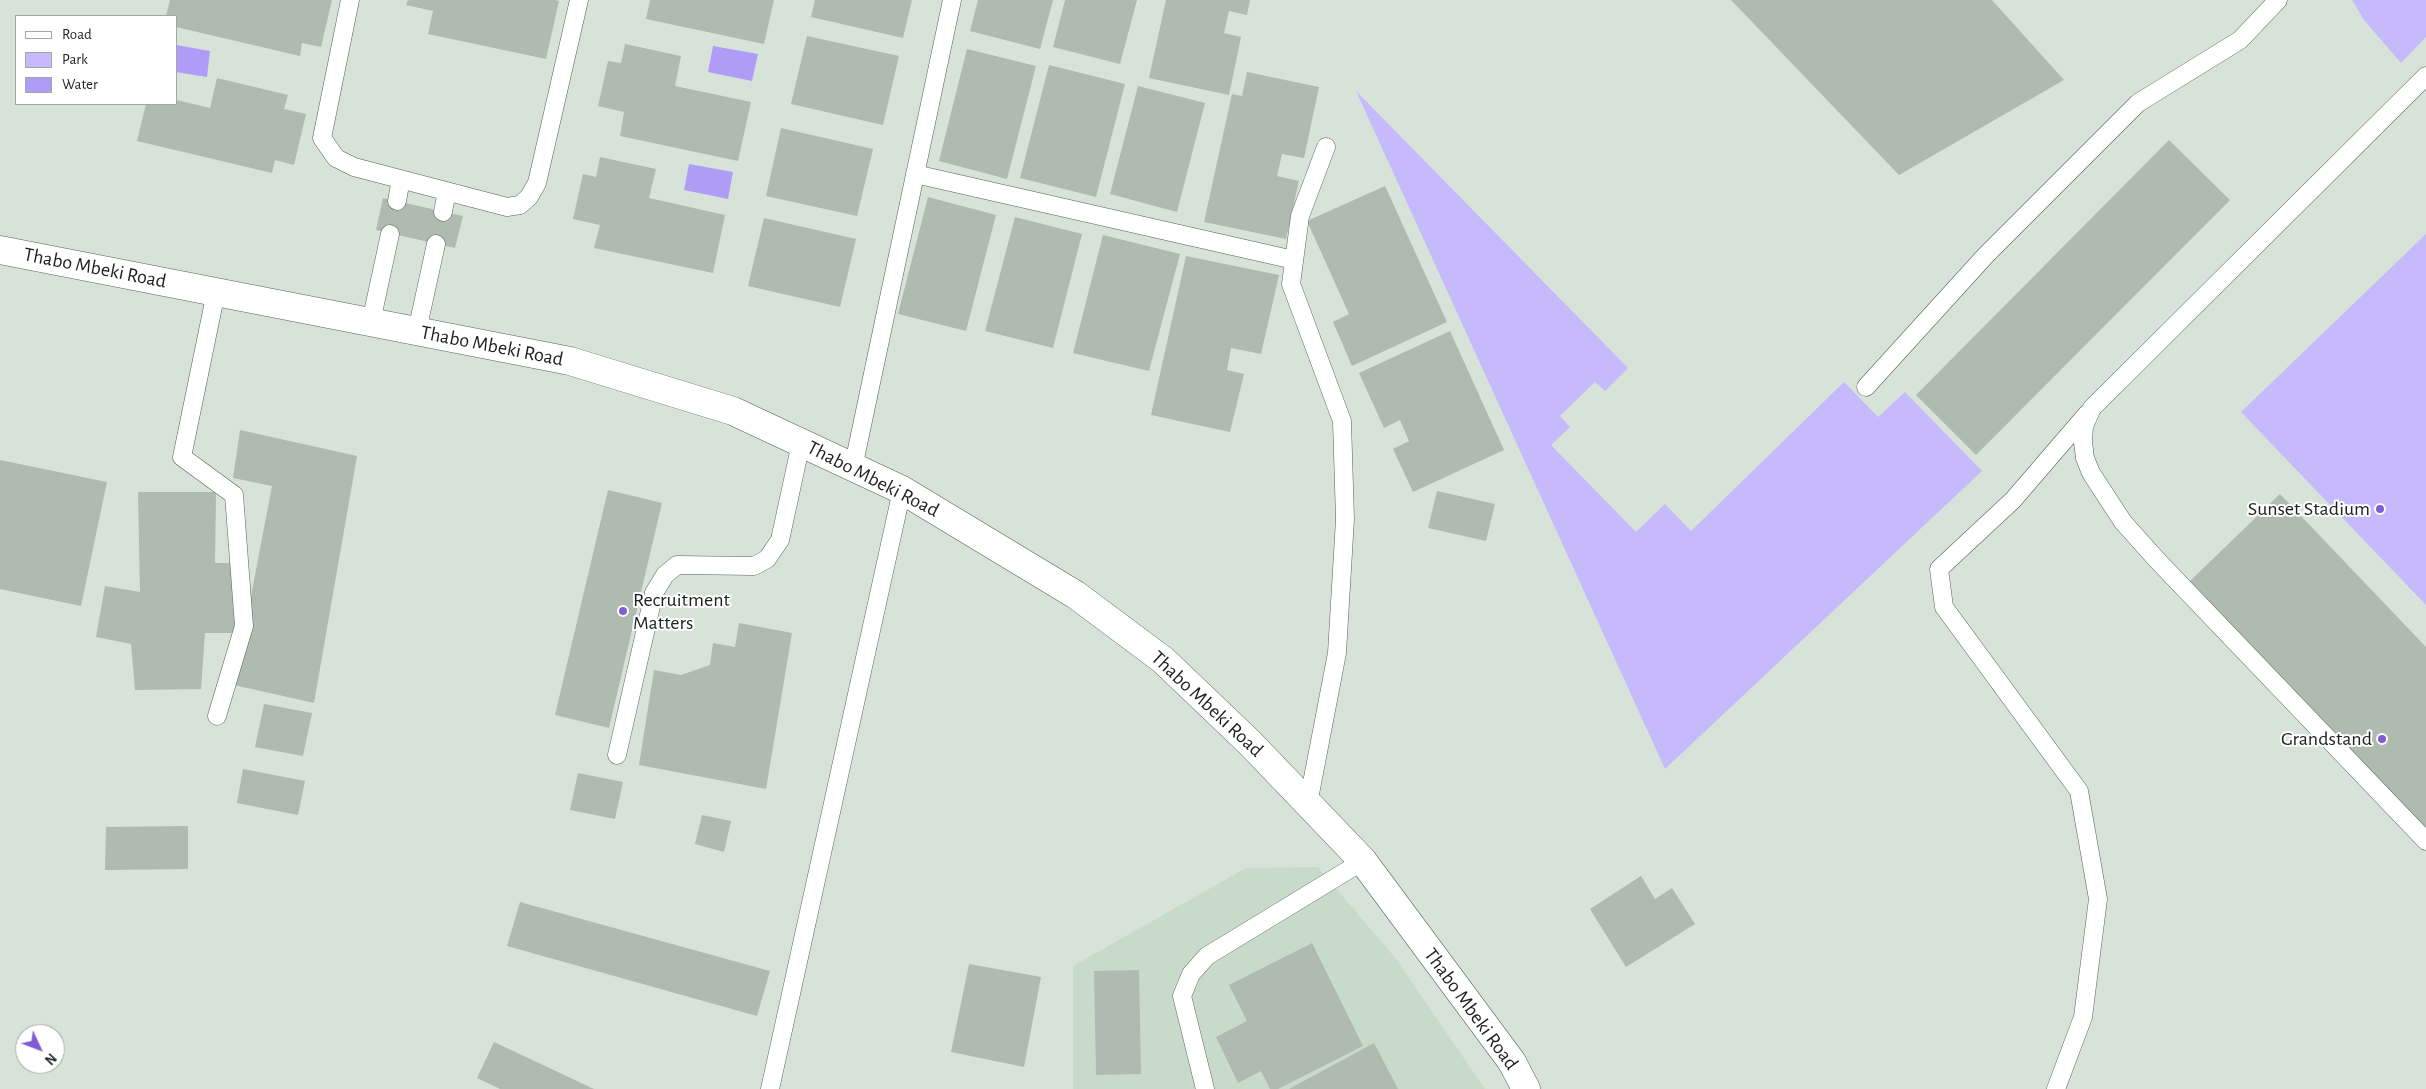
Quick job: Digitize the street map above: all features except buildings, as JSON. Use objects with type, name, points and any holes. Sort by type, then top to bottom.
[{"type":"main road","name":"Thabo Mbeki Road","points":[[0,250],[570,361],[732,411],[902,490],[1076,595],[1163,660],[1250,743],[1363,861],[1512,1062],[1526,1089]]},
{"type":"lane","points":[[350,0],[322,138],[336,158],[354,168],[508,207],[520,205],[529,197],[537,183],[579,0]]},
{"type":"lane","points":[[853,468],[952,0]]},
{"type":"lane","points":[[1866,387],[1986,255],[2138,103],[2240,40],[2278,0]]},
{"type":"lane","points":[[2056,1089],[2083,1017],[2098,900],[2079,791],[1944,607],[1939,569],[2013,500],[2092,408],[2426,76]]},
{"type":"lane","points":[[1308,804],[1337,653],[1345,519],[1342,421],[1291,284],[1300,216],[1326,147]]},
{"type":"lane","points":[[915,174],[1294,260]]},
{"type":"lane","points":[[397,201],[401,179]]},
{"type":"lane","points":[[443,212],[447,191]]},
{"type":"lane","points":[[371,322],[390,234]]},
{"type":"lane","points":[[417,331],[436,244]]},
{"type":"lane","points":[[216,292],[182,457],[234,496],[244,626],[217,716]]},
{"type":"lane","points":[[2092,408],[2084,426],[2085,458],[2098,485],[2123,522],[2157,560],[2426,841]]},
{"type":"lane","points":[[617,755],[654,593],[665,575],[677,565],[754,566],[767,559],[780,540],[800,443]]},
{"type":"lane","points":[[770,1089],[902,490]]},
{"type":"lane","points":[[1205,1089],[1182,996],[1191,974],[1207,956],[1363,861]]},
{"type":"shaded area","points":[[1318,867],[1396,959],[1485,1089],[1073,1089],[1073,966],[1246,868]]},
{"type":"green space","points":[[2352,0],[2426,0],[2426,37],[2401,63],[2364,20]]},
{"type":"green space","points":[[1356,91],[1628,368],[1605,391],[1595,382],[1560,416],[1570,427],[1551,445],[1636,532],[1665,504],[1691,531],[1844,382],[1878,417],[1905,392],[1982,471],[1665,769]]},
{"type":"green space","name":"Sunset Stadium","points":[[2426,234],[2426,605],[2241,412]]},
{"type":"water","points":[[178,45],[210,51],[207,77],[178,72]]},
{"type":"water","points":[[713,46],[758,54],[752,81],[708,72]]},
{"type":"water","points":[[689,164],[733,172],[728,199],[684,190]]},
{"type":"place","name":"Sunset Stadium","points":[[2380,509]]},
{"type":"place","name":"Recruitment Matters","points":[[623,611]]},
{"type":"place","name":"Grandstand","points":[[2382,739]]}]
